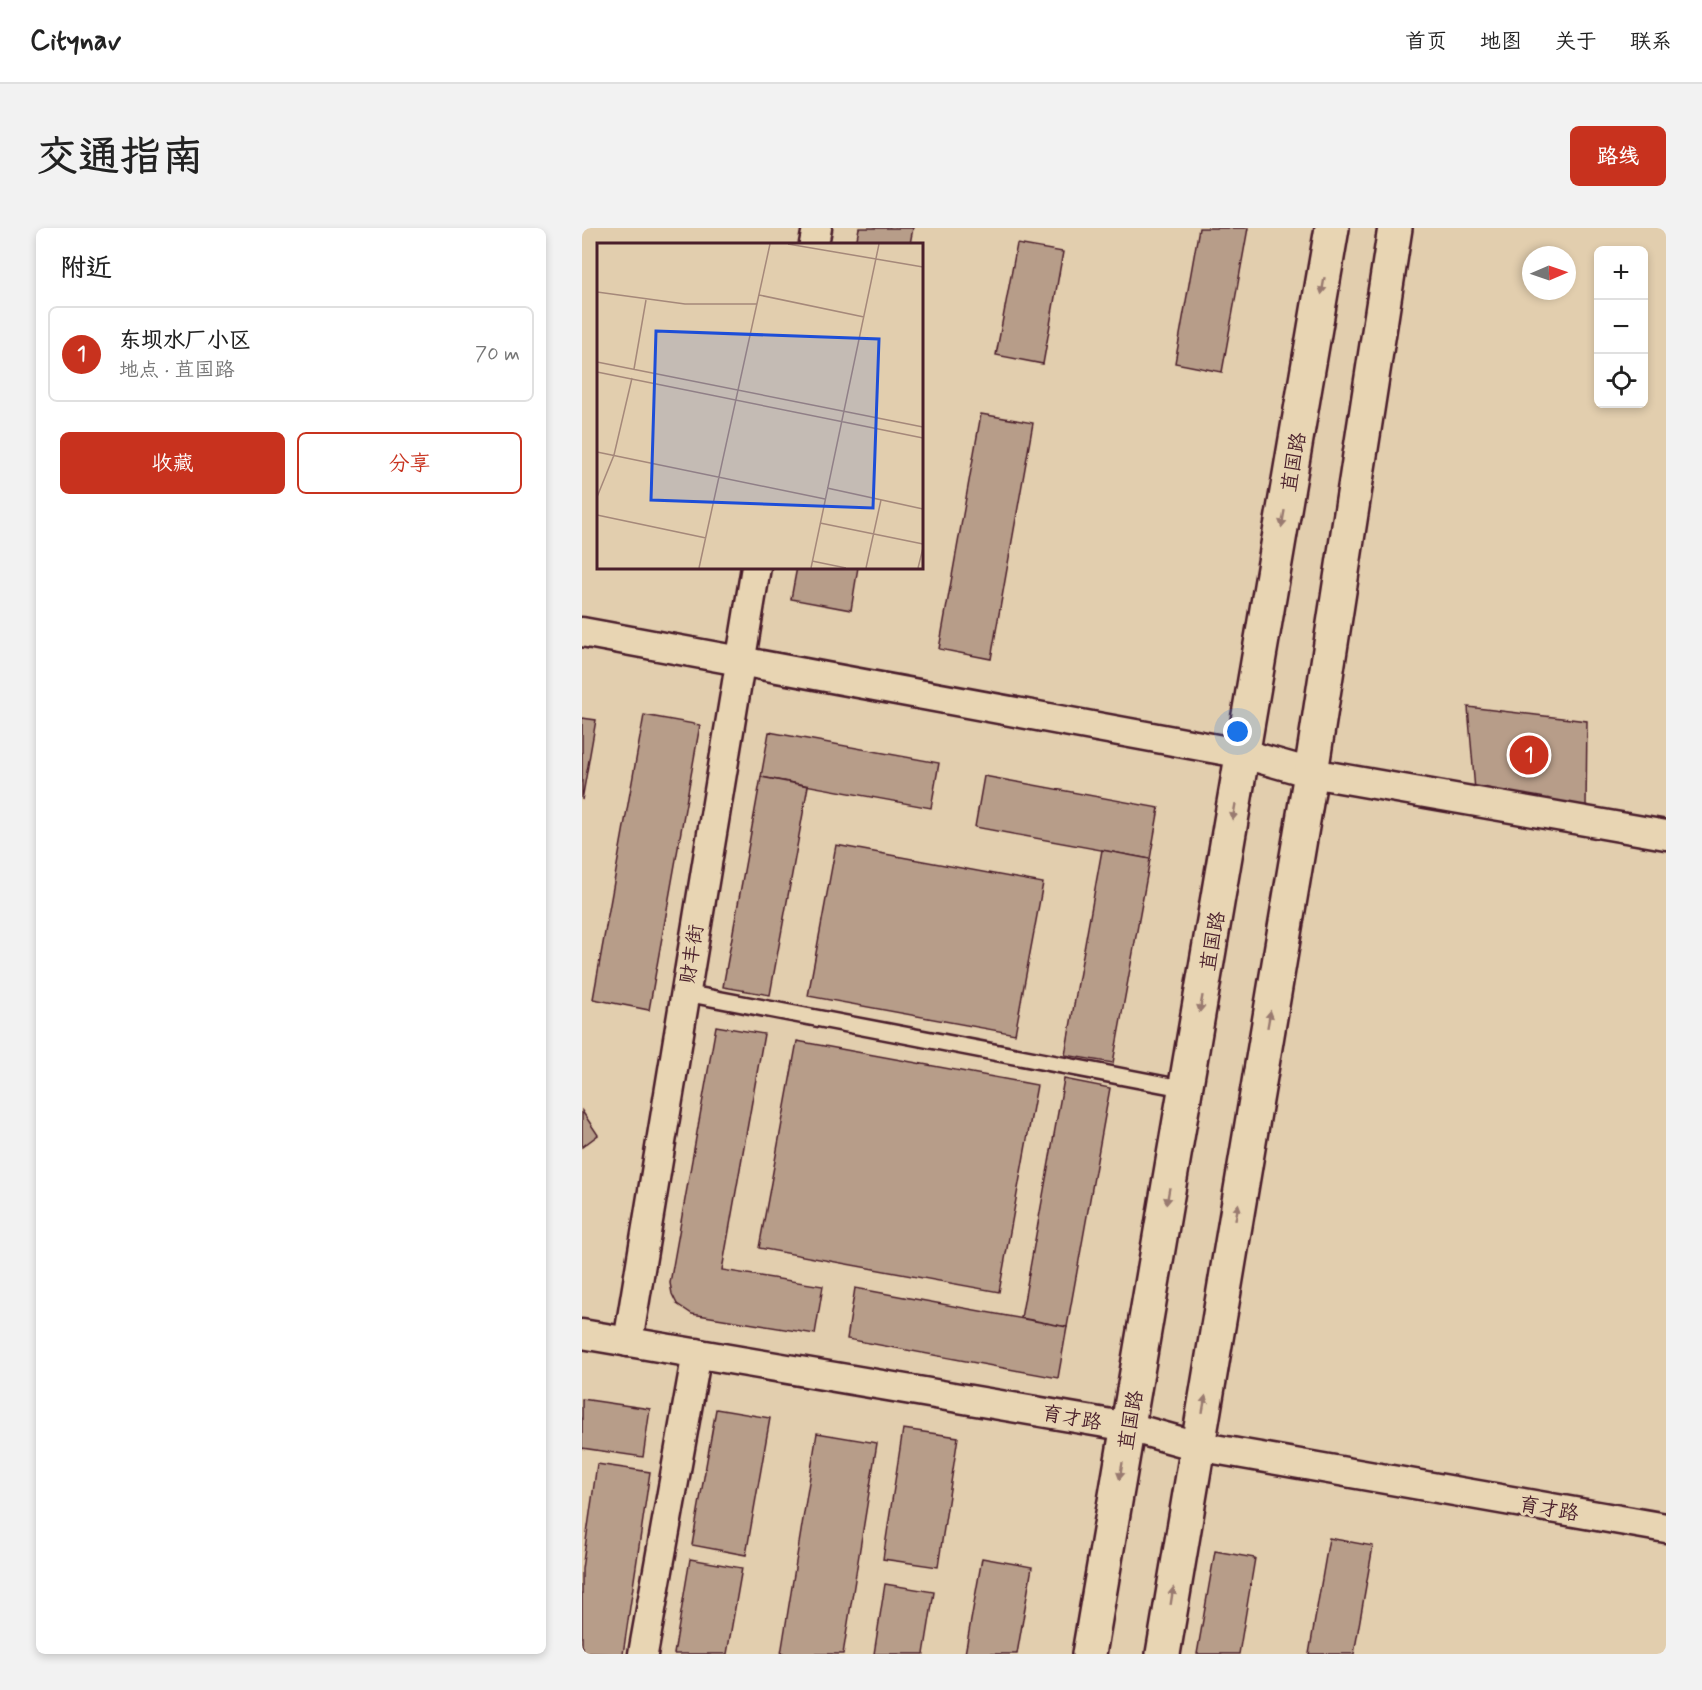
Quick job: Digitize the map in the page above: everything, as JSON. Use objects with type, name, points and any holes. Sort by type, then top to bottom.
[{"type":"main road","name":"苴国路","points":[[1089,1654],[1332,228]]},
{"type":"main road","points":[[1163,1654],[1311,773],[1395,228]]},
{"type":"street","points":[[814,243],[817,228]]},
{"type":"street","name":"财丰街","points":[[628,1342],[756,568]]},
{"type":"street","points":[[582,632],[1244,754],[1311,773],[1666,835]]},
{"type":"street","name":"育才路","points":[[582,1334],[1129,1427],[1197,1446],[1666,1528]]},
{"type":"street","points":[[643,1654],[697,1353]]},
{"type":"lane","points":[[685,993],[1187,1089]]},
{"type":"building","points":[[859,228],[913,228],[910,243],[856,243]]},
{"type":"building","points":[[1199,228],[1248,228],[1222,372],[1175,363]]},
{"type":"building","points":[[1017,244],[1063,252],[1043,364],[996,355]]},
{"type":"building","points":[[981,414],[1033,423],[991,659],[939,649]]},
{"type":"building","points":[[797,568],[858,568],[851,610],[791,599]]},
{"type":"building","points":[[1468,707],[1587,721],[1586,808],[1475,790]]},
{"type":"building","points":[[644,715],[700,725],[649,1010],[593,999]]},
{"type":"building","points":[[582,718],[596,720],[582,800]]},
{"type":"building","points":[[769,732],[939,763],[931,808],[761,777]]},
{"type":"building","points":[[984,776],[1159,808],[1150,859],[975,827]]},
{"type":"building","points":[[761,777],[808,786],[770,995],[723,987]]},
{"type":"building","points":[[836,845],[1043,883],[1015,1034],[808,996]]},
{"type":"building","points":[[1102,850],[1150,859],[1113,1063],[1065,1055]]},
{"type":"building","points":[[716,1026],[764,1034],[722,1270],[823,1286],[815,1334],[692,1314],[677,1304],[672,1294],[670,1283]]},
{"type":"building","points":[[797,1041],[1037,1085],[999,1292],[759,1248]]},
{"type":"building","points":[[1064,1079],[1110,1088],[1067,1327],[1021,1318]]},
{"type":"building","points":[[582,1111],[598,1135],[582,1147]]},
{"type":"building","points":[[855,1288],[1067,1327],[1058,1378],[847,1339]]},
{"type":"building","points":[[582,1399],[650,1409],[643,1457],[582,1448]]},
{"type":"building","points":[[716,1409],[770,1418],[746,1555],[692,1545]]},
{"type":"building","points":[[903,1429],[958,1437],[938,1567],[883,1559]]},
{"type":"building","points":[[817,1433],[877,1443],[843,1654],[781,1654]]},
{"type":"building","points":[[597,1464],[650,1472],[623,1654],[582,1653],[582,1569]]},
{"type":"building","points":[[1329,1538],[1373,1546],[1354,1654],[1309,1654]]},
{"type":"building","points":[[1215,1551],[1255,1558],[1239,1654],[1197,1654]]},
{"type":"building","points":[[982,1558],[1032,1567],[1017,1654],[965,1654]]},
{"type":"building","points":[[690,1559],[742,1568],[727,1654],[674,1654]]},
{"type":"building","points":[[885,1584],[934,1592],[924,1654],[874,1654]]},
{"type":"place","name":"东坝水厂小区","points":[[1529,755]]}]
